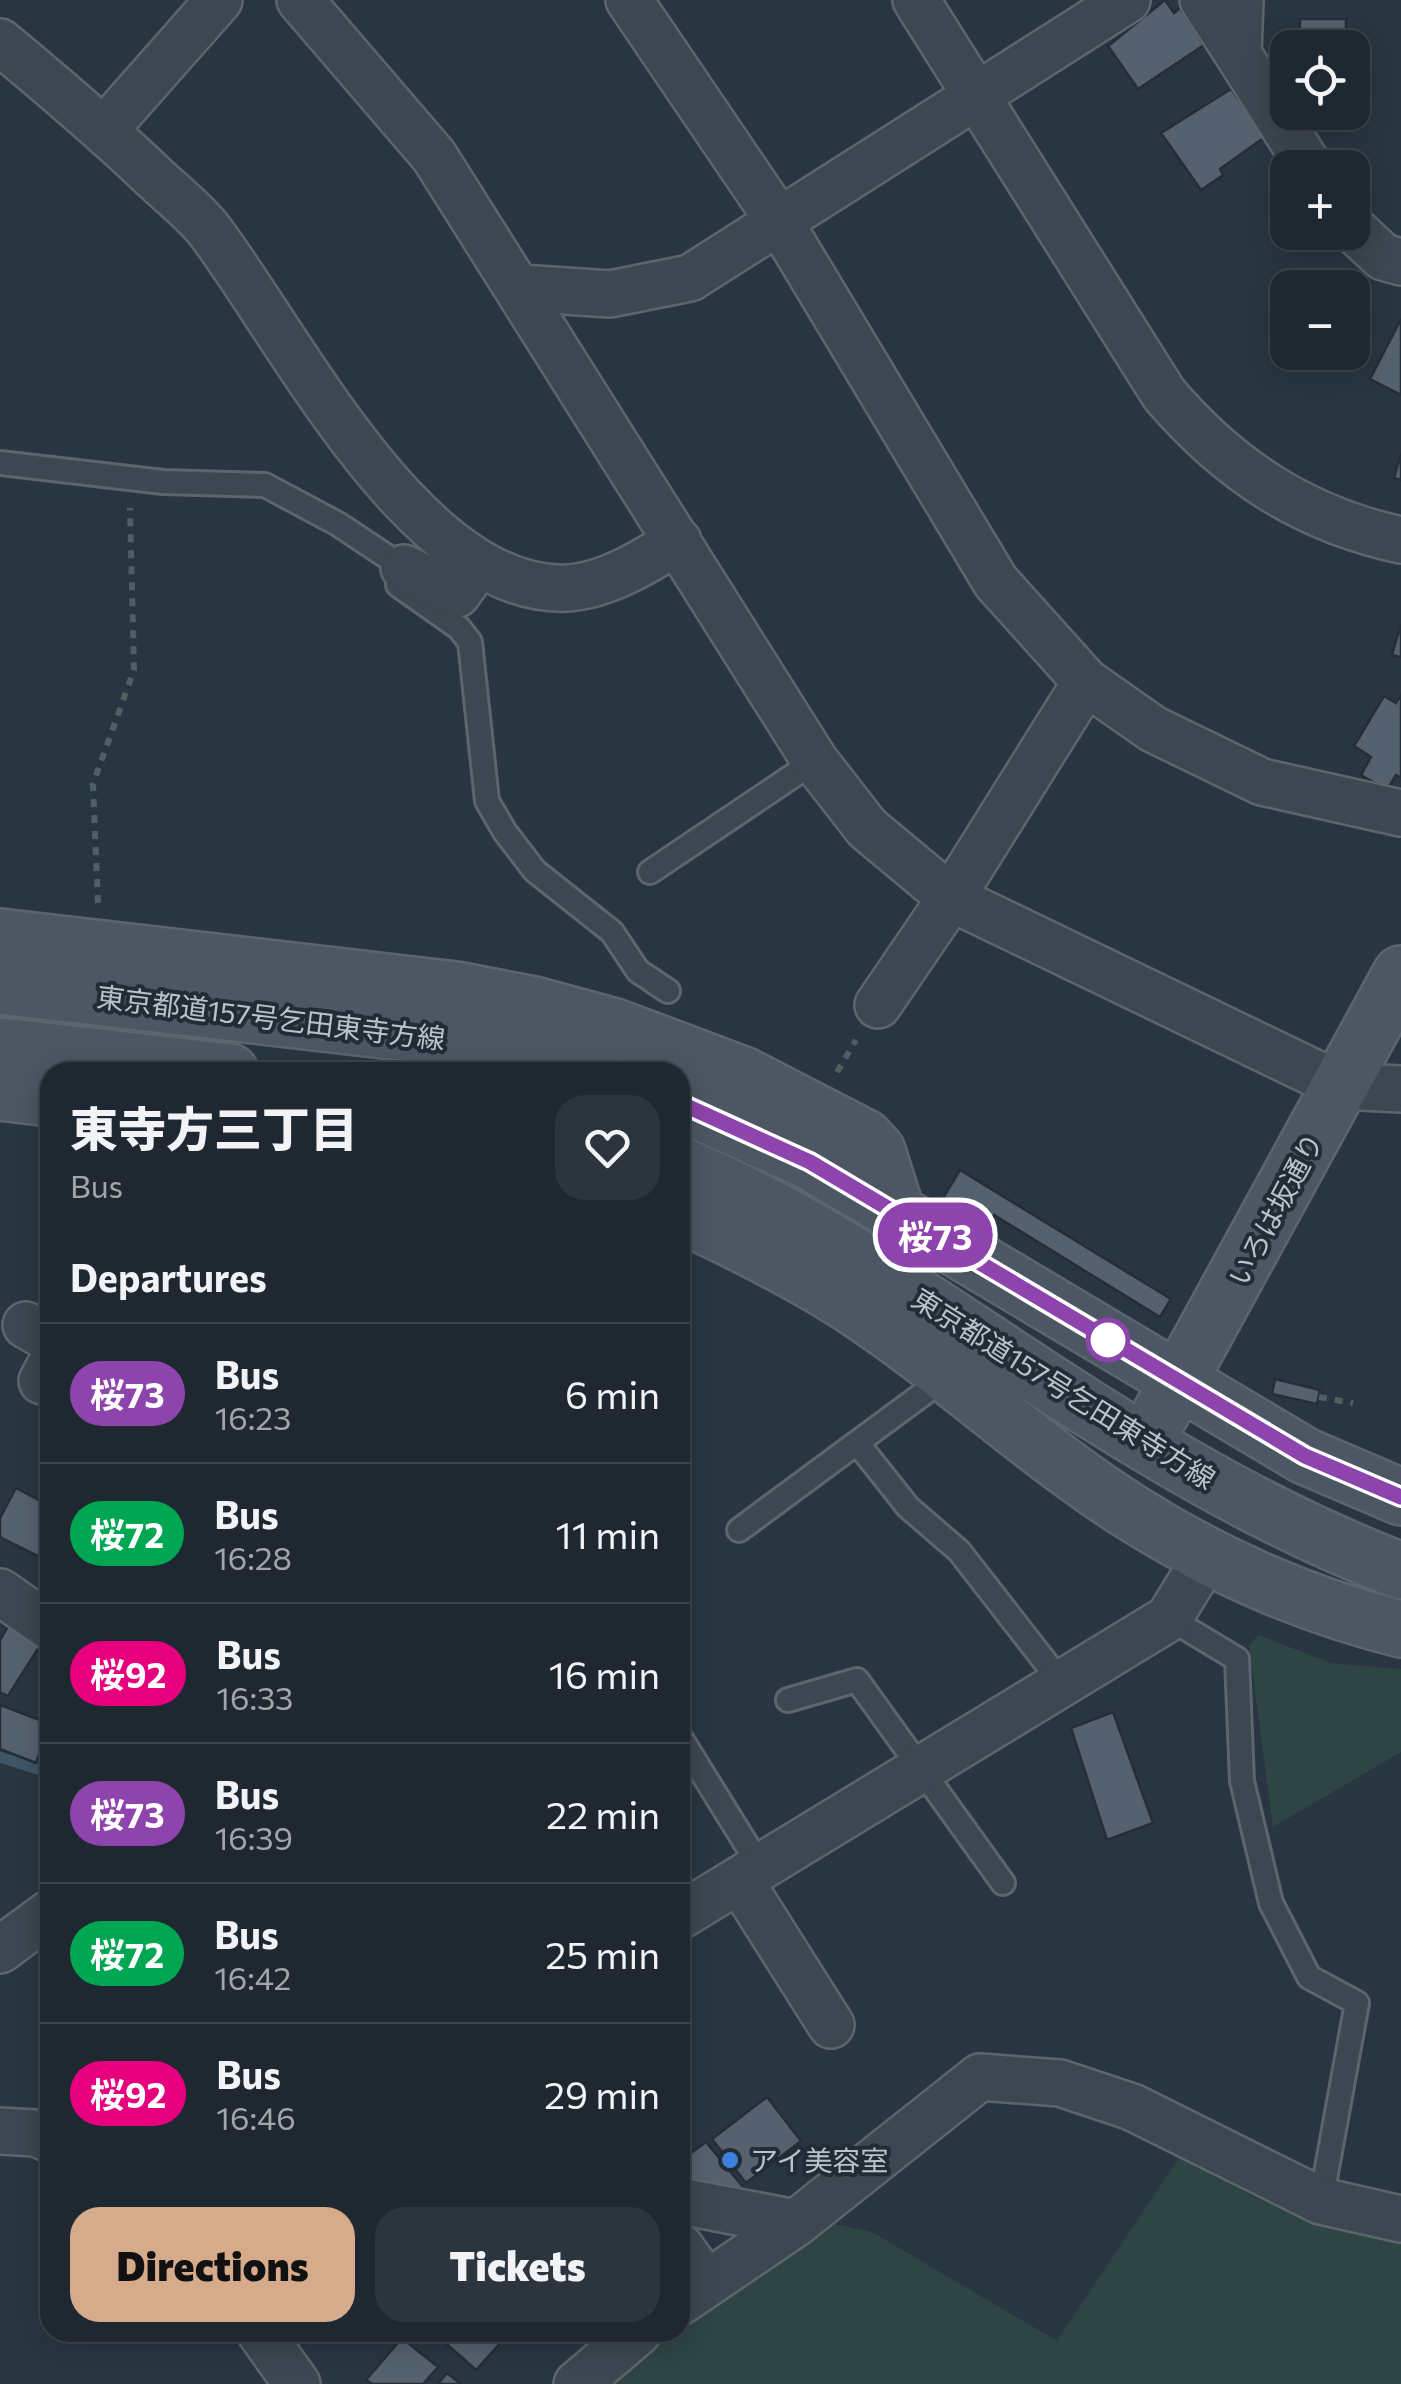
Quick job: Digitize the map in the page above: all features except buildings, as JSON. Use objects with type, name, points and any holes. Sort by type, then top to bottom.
[{"type":"main road","points":[[0,937],[456,990],[615,1027],[743,1075],[865,1138],[878,1151],[896,1211]]},
{"type":"main road","name":"いろは坂通り","points":[[1144,1442],[1178,1382],[1384,1093],[1401,974]]},
{"type":"main road","name":"東京都道157号乞田東寺方線","points":[[0,986],[453,1038],[555,1062]]},
{"type":"main road","points":[[0,1046],[142,1062]]},
{"type":"main road","points":[[0,1092],[40,1097]]},
{"type":"main road","points":[[690,1107],[810,1162],[1305,1456],[1401,1497]]},
{"type":"main road","name":"東京都道157号乞田東寺方線","points":[[690,1170],[782,1214],[865,1262],[1144,1442],[1266,1513],[1401,1571]]},
{"type":"main road","points":[[690,1219],[754,1248],[833,1294],[944,1371],[1069,1470],[1207,1556],[1307,1603],[1401,1628]]},
{"type":"street","points":[[104,130],[219,0]]},
{"type":"street","points":[[300,0],[434,156],[521,288],[815,761],[867,828],[951,898],[1384,1093]]},
{"type":"street","points":[[629,0],[779,221],[996,582],[1086,682],[1153,728],[1262,782],[1401,813]]},
{"type":"street","points":[[916,0],[1164,394],[1193,428],[1225,459],[1309,511],[1355,530],[1401,540]]},
{"type":"street","points":[[521,288],[610,294],[690,278],[1127,0]]},
{"type":"street","points":[[1202,0],[1299,150]]},
{"type":"street","points":[[1238,54],[1240,0]]},
{"type":"street","points":[[0,42],[104,130],[207,227],[354,441],[432,530],[478,565],[510,580],[568,588],[630,570],[678,542]]},
{"type":"street","points":[[1370,245],[1382,257],[1401,262]]},
{"type":"street","points":[[404,568],[457,594],[478,565]]},
{"type":"street","points":[[878,1005],[951,898],[1086,682]]},
{"type":"street","points":[[690,1910],[1169,1618],[1207,1556]]},
{"type":"street","points":[[0,1592],[40,1619]]},
{"type":"street","points":[[751,1874],[831,2024]]},
{"type":"street","points":[[0,1950],[40,1920]]},
{"type":"street","points":[[693,2293],[796,2223],[980,2077],[1060,2083],[1132,2107],[1321,2200],[1401,2218]]},
{"type":"street","points":[[0,2132],[40,2135]]},
{"type":"street","points":[[690,2203],[796,2223]]},
{"type":"street","points":[[267,2342],[296,2384]]},
{"type":"street","points":[[577,2384],[609,2342]]},
{"type":"lane","points":[[0,462],[129,478],[264,484],[338,524],[404,568],[398,584],[459,628],[470,642],[488,801],[505,832],[534,871],[612,932],[638,970],[668,991]]},
{"type":"lane","points":[[650,872],[815,761]]},
{"type":"lane","points":[[738,1530],[931,1388],[944,1371]]},
{"type":"lane","points":[[858,1444],[908,1507],[960,1552],[1061,1682]]},
{"type":"lane","points":[[1169,1618],[1237,1659],[1242,1781],[1270,1902],[1309,1977],[1357,2003],[1321,2200]]},
{"type":"lane","points":[[788,1700],[857,1680],[1003,1884]]},
{"type":"lane","points":[[690,1755],[751,1874]]},
{"type":"path","points":[[101,949],[93,784],[134,670],[129,478]]},
{"type":"path","points":[[828,1086],[878,1005]]},
{"type":"path","points":[[1319,1397],[1353,1403]]},
{"type":"green space","points":[[1258,1635],[1331,1663],[1401,1669],[1401,1752],[1273,1827],[1249,1646]]},
{"type":"green space","points":[[1180,2156],[1256,2198],[1311,2218],[1401,2237],[1401,2384],[605,2384],[660,2342],[690,2342],[690,2319],[821,2221],[872,2232],[1057,2341]]},
{"type":"waterway","points":[[0,1757],[40,1770]]},
{"type":"bus line","name":"桜73","points":[[690,1107],[810,1162],[1305,1456],[1401,1497]]},
{"type":"place","name":"アイ美容室","points":[[730,2160]]}]
